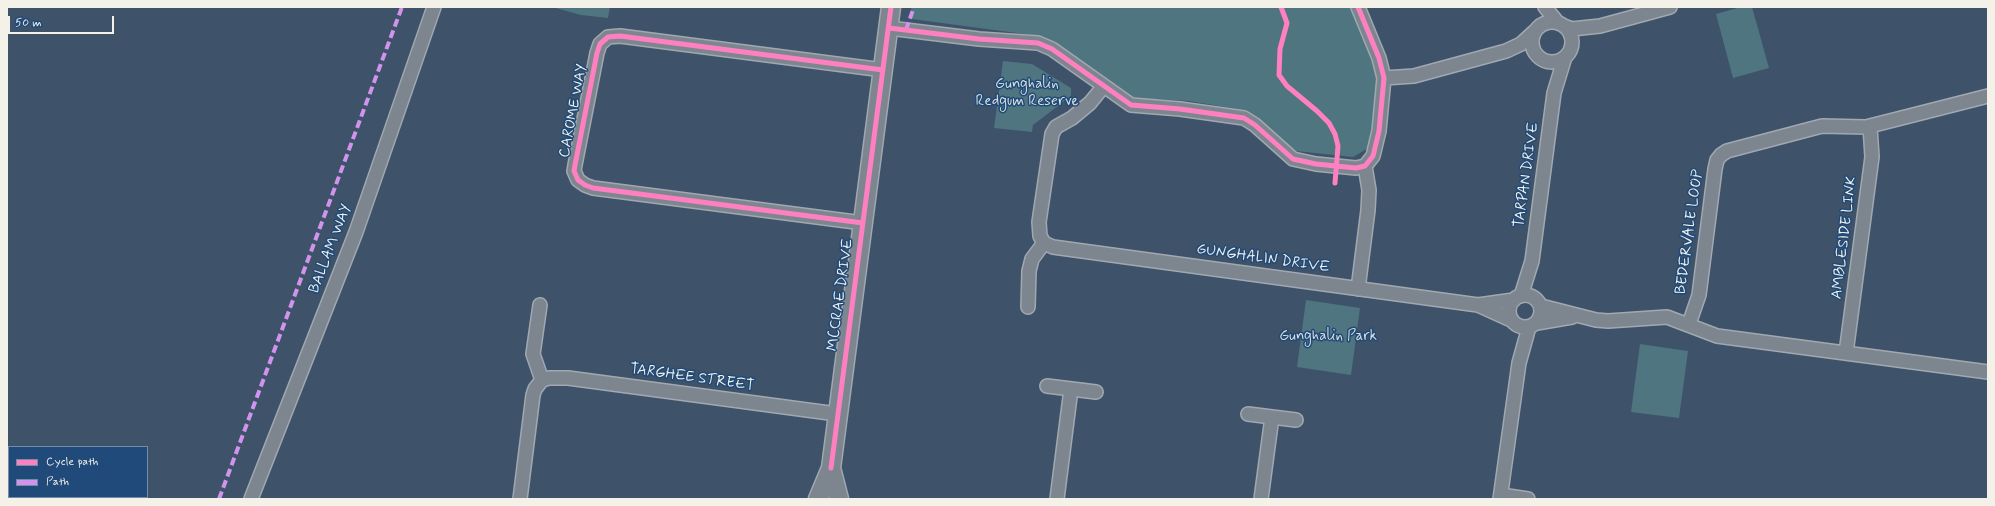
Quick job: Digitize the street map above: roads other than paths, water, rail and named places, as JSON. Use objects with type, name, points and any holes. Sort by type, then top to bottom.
[{"type":"street","name":"BALLAM WAY","points":[[251,499],[356,232],[434,7]]},
{"type":"street","name":"MCCRAE DRIVE","points":[[818,499],[831,468],[891,7]]},
{"type":"street","points":[[889,28],[979,39],[1038,43],[1052,50],[1127,103],[1139,107],[1180,109],[1244,118],[1255,125],[1293,159],[1302,162],[1356,168],[1365,166],[1374,156],[1384,78],[1379,58],[1358,7]]},
{"type":"street","points":[[1538,7],[1536,29],[1532,37],[1533,48],[1543,59]]},
{"type":"street","points":[[1545,7],[1561,25],[1568,30],[1572,41],[1567,54]]},
{"type":"street","points":[[1384,78],[1414,76],[1506,51],[1524,42],[1536,29],[1545,23],[1561,25],[1572,29],[1600,26],[1670,7]]},
{"type":"street","points":[[1506,51],[1543,59],[1559,60],[1567,54],[1577,41],[1600,26]]},
{"type":"street","name":"CAROME WAY","points":[[863,224],[593,188],[578,180],[574,171],[600,44],[608,37],[620,36],[883,70]]},
{"type":"street","name":"TARPAN DRIVE","points":[[1517,298],[1532,261],[1554,93],[1567,54]]},
{"type":"street","name":"TARPAN DRIVE","points":[[1543,59],[1552,76],[1554,93]]},
{"type":"street","points":[[1028,307],[1028,271],[1032,259],[1044,243],[1040,236],[1039,222],[1048,148],[1052,134],[1056,127],[1072,118],[1085,108],[1103,87]]},
{"type":"street","name":"BEDERVALE LOOP","points":[[1689,324],[1699,295],[1715,170],[1717,160],[1721,155],[1727,151],[1822,126],[1870,126],[1988,96]]},
{"type":"street","name":"AMBLESIDE LINK","points":[[1846,353],[1872,156],[1870,126]]},
{"type":"street","points":[[1358,288],[1368,210],[1369,190],[1365,166]]},
{"type":"street","name":"GUNGHALIN DRIVE","points":[[1044,243],[1053,247],[1478,305],[1524,324]]},
{"type":"street","name":"TARPAN DRIVE","points":[[1532,261],[1538,303]]},
{"type":"street","points":[[1524,324],[1509,309],[1517,298],[1526,295],[1538,303],[1576,316],[1608,321],[1667,317],[1689,324],[1706,333],[1717,336],[1988,372]]},
{"type":"street","name":"GUNGHALIN DRIVE","points":[[1478,305],[1517,298]]},
{"type":"street","points":[[1524,324],[1541,315],[1538,303]]},
{"type":"street","points":[[520,499],[533,395],[535,389],[542,380],[533,354],[540,305]]},
{"type":"street","points":[[1524,324],[1576,316]]},
{"type":"street","points":[[1524,324],[1501,497],[1528,499]]},
{"type":"street","name":"TARGHEE STREET","points":[[542,380],[549,378],[568,378],[837,414]]},
{"type":"street","points":[[1047,386],[1096,392]]},
{"type":"street","points":[[1057,499],[1071,389]]},
{"type":"street","points":[[1248,414],[1296,420]]},
{"type":"street","points":[[1261,499],[1272,417]]},
{"type":"street","name":"MCCRAE DRIVE","points":[[831,468],[840,499]]},
{"type":"park label","name":"Gunghalin Redgum Reserve","points":[[1027,94]]},
{"type":"park label","name":"Gunghalin Park","points":[[1328,337]]}]
